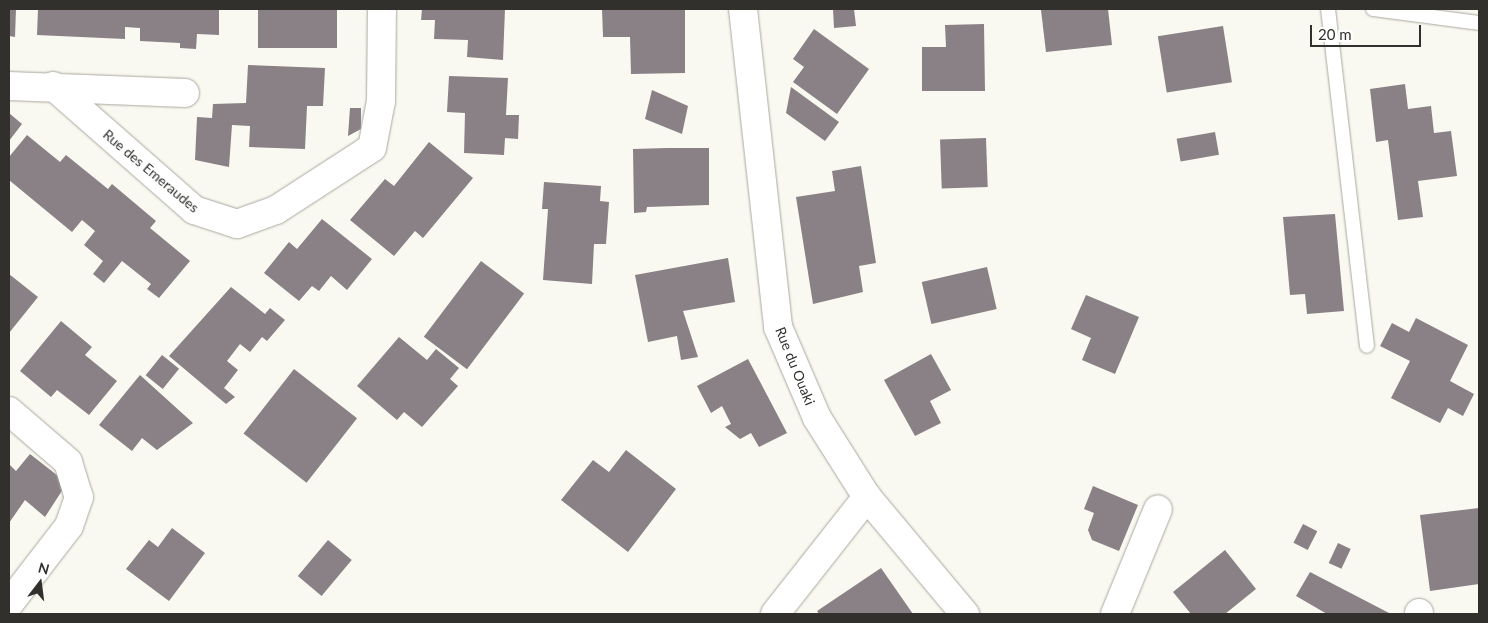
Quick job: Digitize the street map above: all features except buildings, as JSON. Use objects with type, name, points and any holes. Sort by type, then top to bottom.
[{"type":"street","name":"Rue des Emeraudes","points":[[53,86],[194,210],[237,224],[276,210],[372,148],[380,101],[382,9]]},
{"type":"street","name":"Rue du Ouaki","points":[[743,9],[778,327],[817,418],[867,498],[965,614]]},
{"type":"street","points":[[9,86],[53,86],[184,93]]},
{"type":"street","points":[[9,411],[68,462],[79,497],[69,526],[9,604]]},
{"type":"street","points":[[775,614],[867,498]]},
{"type":"street","points":[[1115,614],[1158,509]]},
{"type":"lane","points":[[1328,9],[1367,346]]},
{"type":"lane","points":[[1373,9],[1479,23]]}]
